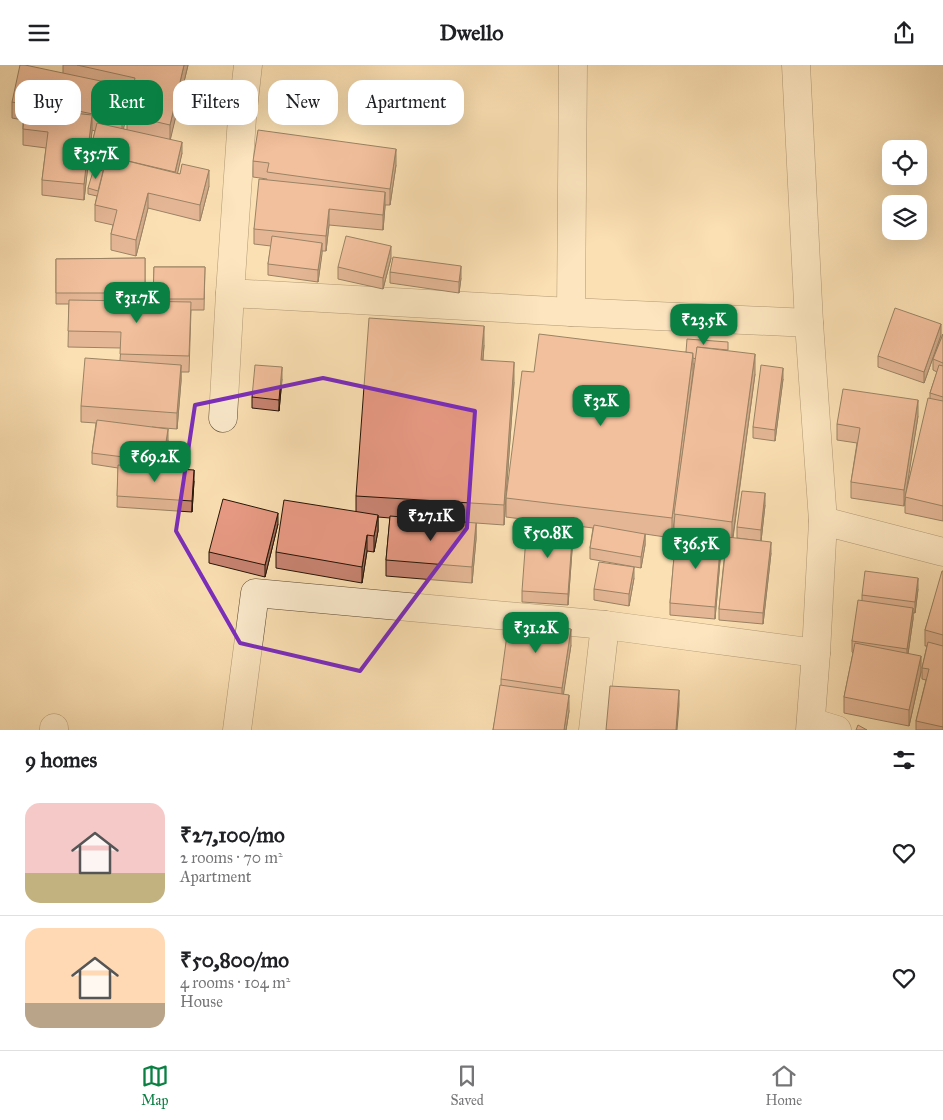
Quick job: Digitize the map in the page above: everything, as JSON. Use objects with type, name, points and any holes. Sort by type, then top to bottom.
[{"type":"street","points":[[223,418],[242,117],[248,65]]},
{"type":"street","points":[[571,312],[573,65]]},
{"type":"street","points":[[796,65],[809,323],[822,521],[811,726],[837,730]]},
{"type":"street","points":[[230,293],[809,323]]},
{"type":"street","points":[[822,521],[943,552]]},
{"type":"street","points":[[237,730],[254,593],[605,625],[816,653]]},
{"type":"street","points":[[593,730],[605,625]]},
{"type":"highlighted area","points":[[323,378],[475,411],[467,528],[360,671],[240,643],[176,531],[195,405]]},
{"type":"building","points":[[20,65],[25,65],[96,80],[91,80],[91,114],[81,112],[81,80],[17,80]]},
{"type":"building","points":[[77,65],[184,65],[180,80],[173,80],[173,112],[170,125],[163,123],[163,80],[135,80],[135,78]]},
{"type":"building","points":[[15,88],[15,103],[12,102]]},
{"type":"building","points":[[81,114],[91,115],[84,184],[42,180],[48,132],[23,129],[23,125],[81,125]]},
{"type":"building","points":[[96,125],[106,125],[182,142],[175,172],[107,156],[107,158],[89,155]]},
{"type":"building","points":[[258,130],[396,149],[390,189],[267,172],[269,163],[253,161]]},
{"type":"building","points":[[107,156],[180,174],[182,164],[209,170],[200,205],[148,193],[136,240],[111,234],[117,210],[95,205]]},
{"type":"building","points":[[94,168],[103,171],[98,191],[88,188]]},
{"type":"building","points":[[259,179],[385,192],[383,215],[329,209],[326,236],[254,229]]},
{"type":"building","points":[[272,236],[322,243],[318,270],[268,264]]},
{"type":"building","points":[[346,236],[391,246],[383,278],[338,267]]},
{"type":"building","points":[[393,257],[461,266],[459,282],[390,272]]},
{"type":"building","points":[[145,258],[145,293],[56,293],[56,259]]},
{"type":"building","points":[[154,267],[205,267],[204,299],[153,299]]},
{"type":"building","points":[[69,300],[191,302],[189,356],[120,354],[121,332],[68,331]]},
{"type":"building","points":[[895,308],[941,324],[924,372],[878,356]]},
{"type":"building","points":[[369,318],[484,326],[481,360],[514,362],[504,505],[356,496]]},
{"type":"building","points":[[539,334],[693,353],[672,518],[506,498],[522,371],[534,372]]},
{"type":"building","points":[[943,334],[943,363],[933,359]]},
{"type":"building","points":[[687,339],[728,342],[728,350],[697,347],[696,359],[693,358],[693,353],[686,352]]},
{"type":"building","points":[[697,347],[755,354],[732,522],[674,514]]},
{"type":"building","points":[[85,358],[181,365],[177,413],[81,406]]},
{"type":"building","points":[[255,365],[282,367],[279,400],[252,397]]},
{"type":"building","points":[[761,365],[783,368],[775,430],[753,427]]},
{"type":"building","points":[[939,365],[943,366],[943,397],[930,393]]},
{"type":"building","points":[[843,389],[918,400],[904,490],[851,482],[860,428],[837,424]]},
{"type":"building","points":[[928,398],[943,401],[943,506],[905,497]]},
{"type":"building","points":[[97,420],[168,429],[163,462],[92,453]]},
{"type":"building","points":[[118,465],[194,470],[192,501],[117,496]]},
{"type":"building","points":[[742,491],[765,493],[761,530],[737,527]]},
{"type":"building","points":[[223,499],[278,513],[265,565],[209,552]]},
{"type":"building","points":[[284,500],[378,515],[374,536],[367,535],[362,567],[276,552]]},
{"type":"building","points":[[390,516],[476,523],[472,567],[386,560]]},
{"type":"building","points":[[527,523],[573,526],[568,594],[522,591]]},
{"type":"building","points":[[594,525],[645,534],[641,557],[590,548]]},
{"type":"building","points":[[676,534],[721,538],[715,607],[670,603]]},
{"type":"building","points":[[727,537],[771,542],[763,613],[719,609]]},
{"type":"building","points":[[599,562],[634,567],[629,594],[594,589]]},
{"type":"building","points":[[865,571],[918,578],[915,602],[862,595]]},
{"type":"building","points":[[943,571],[943,635],[925,630]]},
{"type":"building","points":[[858,600],[913,608],[907,649],[852,641]]},
{"type":"building","points":[[509,620],[571,629],[562,688],[501,679]]},
{"type":"building","points":[[928,642],[943,646],[943,727],[916,721],[929,669],[922,668]]},
{"type":"building","points":[[855,643],[921,656],[909,710],[844,697]]},
{"type":"building","points":[[500,685],[569,695],[564,730],[493,730]]},
{"type":"building","points":[[610,686],[679,690],[676,730],[606,730]]},
{"type":"building","points":[[858,725],[867,730],[856,730]]}]
